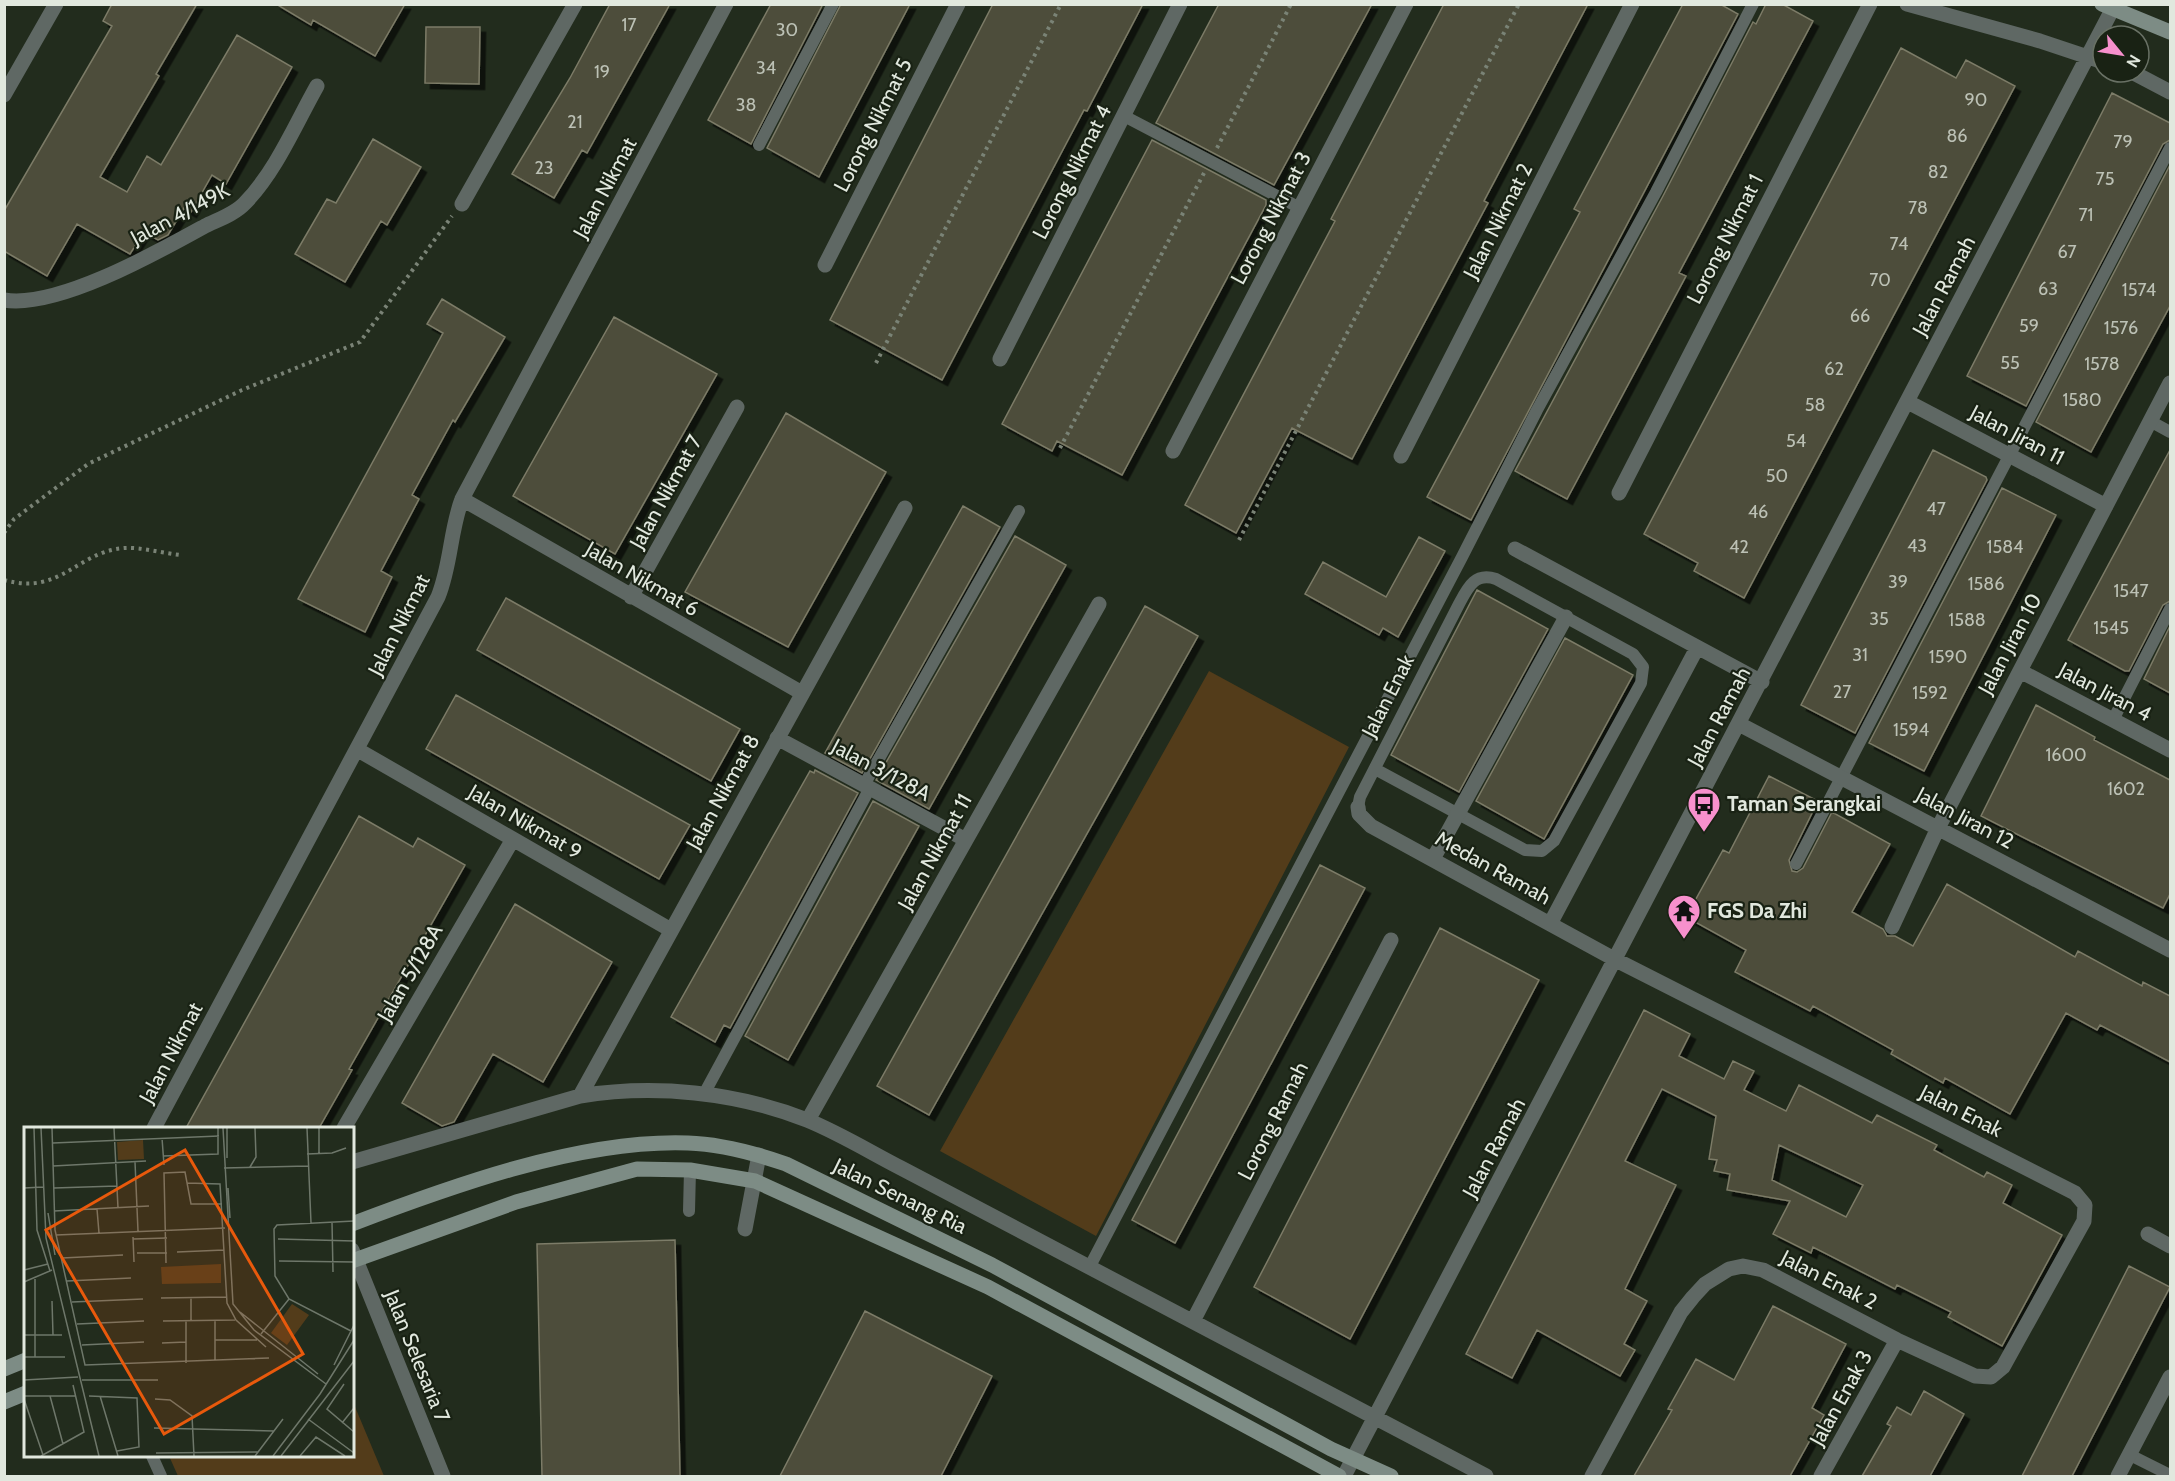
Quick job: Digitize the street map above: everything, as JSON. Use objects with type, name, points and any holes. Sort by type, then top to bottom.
[{"type":"street","points":[[4,95],[56,4]]},
{"type":"street","points":[[462,204],[575,4]]},
{"type":"street","name":"Jalan Nikmat","points":[[155,1127],[438,597],[447,575],[453,526],[462,499],[726,4]]},
{"type":"street","name":"Lorong Nikmat 5","points":[[825,265],[958,4]]},
{"type":"street","name":"Lorong Nikmat 4","points":[[1000,359],[1180,4]]},
{"type":"street","name":"Lorong Nikmat 3","points":[[1173,451],[1406,4]]},
{"type":"street","name":"Jalan Nikmat 2","points":[[1401,456],[1632,4]]},
{"type":"street","name":"Lorong Nikmat 1","points":[[1618,493],[1870,4]]},
{"type":"street","points":[[1907,4],[2091,58]]},
{"type":"street","points":[[2111,5],[2170,32]]},
{"type":"street","name":"Jalan Ramah","points":[[2106,24],[2111,5]]},
{"type":"street","name":"Jalan Ramah","points":[[1344,1476],[1377,1418],[1908,402],[2091,68]]},
{"type":"street","points":[[2151,82],[2170,92]]},
{"type":"street","name":"Jalan 4/149K","points":[[4,300],[40,298],[66,292],[158,252],[242,206],[261,186],[317,86]]},
{"type":"street","name":"Jalan Jiran 10","points":[[1892,927],[1938,828],[2170,383]]},
{"type":"street","name":"Jalan Jiran 11","points":[[1908,402],[2106,506]]},
{"type":"street","name":"Jalan Nikmat 7","points":[[631,597],[737,407]]},
{"type":"street","name":"Jalan Nikmat 6","points":[[462,499],[802,693]]},
{"type":"street","name":"Jalan Nikmat 8","points":[[580,1096],[905,508]]},
{"type":"street","points":[[1515,549],[1761,682]]},
{"type":"street","name":"Jalan Nikmat 11","points":[[808,1120],[1099,604]]},
{"type":"street","points":[[1433,859],[1566,617]]},
{"type":"street","points":[[1550,924],[1697,648]]},
{"type":"street","name":"Jalan Jiran 4","points":[[2020,671],[2170,750]]},
{"type":"street","name":"Jalan Jiran 12","points":[[1739,724],[2170,950]]},
{"type":"street","name":"Jalan 3/128A","points":[[777,738],[966,840]]},
{"type":"street","name":"Jalan Nikmat 9","points":[[358,750],[671,930]]},
{"type":"street","name":"Medan Ramah","points":[[1358,807],[1359,814],[1371,826],[1616,960]]},
{"type":"street","name":"Jalan 5/128A","points":[[345,1127],[513,839]]},
{"type":"street","name":"Lorong Ramah","points":[[1193,1322],[1391,940]]},
{"type":"street","name":"Jalan Enak","points":[[1616,960],[2082,1198],[2086,1213],[2084,1221],[2003,1367],[1991,1377],[1983,1378],[1971,1374]]},
{"type":"street","points":[[354,1161],[580,1096],[610,1091],[704,1094],[760,1104],[808,1120],[1486,1476]]},
{"type":"street","name":"Jalan Senang Ria","points":[[354,1223],[492,1175],[626,1146],[689,1143],[759,1155],[786,1164],[992,1264],[1353,1460],[1391,1476]]},
{"type":"street","points":[[745,1230],[759,1155]]},
{"type":"street","name":"Jalan Senang Ria","points":[[354,1257],[516,1202],[637,1169],[690,1170],[755,1181],[988,1287],[1339,1476]]},
{"type":"street","points":[[2148,1234],[2170,1246]]},
{"type":"street","name":"Jalan Selesaria 7","points":[[354,1257],[442,1476]]},
{"type":"street","name":"Jalan Enak 2","points":[[1592,1476],[1681,1312],[1705,1284],[1729,1269],[1743,1266],[1763,1269],[1897,1340],[1971,1374]]},
{"type":"street","name":"Jalan Enak 3","points":[[1821,1476],[1897,1340]]},
{"type":"street","points":[[4,1369],[24,1361]]},
{"type":"street","points":[[2118,1476],[2170,1377]]},
{"type":"street","points":[[4,1402],[24,1394]]},
{"type":"lane","points":[[759,145],[833,4]]},
{"type":"lane","points":[[1089,1268],[1537,410],[1656,192],[1753,4]]},
{"type":"lane","points":[[1124,116],[1300,208]]},
{"type":"lane","points":[[1796,864],[2170,148]]},
{"type":"lane","points":[[2150,421],[2170,432]]},
{"type":"lane","points":[[704,1094],[867,786],[1019,511]]},
{"type":"lane","name":"Jalan Enak","points":[[1358,807],[1458,604],[1473,581],[1489,577],[1566,617],[1639,659],[1643,675],[1625,713],[1549,848],[1533,852],[1525,850],[1458,813]]},
{"type":"lane","points":[[2113,720],[2170,609]]},
{"type":"lane","points":[[1375,769],[1458,813]]},
{"type":"lane","points":[[689,1211],[690,1170]]},
{"type":"lane","points":[[2130,1455],[2170,1475]]},
{"type":"lane","points":[[153,1457],[161,1476]]},
{"type":"path","points":[[876,363],[1061,4]]},
{"type":"path","points":[[1060,448],[1291,4]]},
{"type":"path","points":[[1239,540],[1519,4]]},
{"type":"path","points":[[4,533],[14,519],[88,464],[242,390],[360,342],[462,204]]},
{"type":"path","points":[[4,580],[21,585],[51,581],[89,559],[123,548],[180,555]]},
{"type":"shaded area","points":[[1209,671],[1349,747],[1096,1236],[940,1151]]},
{"type":"shaded area","points":[[354,1404],[384,1476],[178,1476],[169,1457],[354,1457]]},
{"type":"building","points":[[112,4],[197,4],[156,74],[159,76],[100,177],[127,192],[147,156],[161,165],[237,35],[292,67],[226,184],[212,175],[191,212],[184,208],[168,235],[158,240],[144,232],[130,254],[77,224],[47,276],[4,251],[4,211],[112,26],[103,21]]},
{"type":"building","points":[[276,4],[405,4],[375,56],[313,20],[311,25]]},
{"type":"building","points":[[610,4],[670,4],[587,153],[582,150],[554,198],[512,174],[570,78]]},
{"type":"building","points":[[771,4],[823,4],[751,144],[708,120]]},
{"type":"building","points":[[841,4],[910,4],[819,177],[767,148]]},
{"type":"building","points":[[993,4],[1143,4],[1087,111],[1084,110],[942,380],[830,320]]},
{"type":"building","points":[[1219,4],[1372,4],[1274,185],[1156,123]]},
{"type":"building","points":[[1444,4],[1588,4],[1484,201],[1488,203],[1352,459],[1292,428],[1236,533],[1185,505],[1335,221],[1331,219]]},
{"type":"building","points":[[1683,4],[1720,4],[1738,14],[1471,520],[1427,497],[1580,212],[1574,209]]},
{"type":"building","points":[[1766,4],[1782,4],[1813,21],[1679,273],[1686,276],[1567,499],[1515,471],[1663,196],[1753,22],[1756,24]]},
{"type":"building","points":[[426,27],[480,27],[479,84],[425,83]]},
{"type":"building","points":[[1901,48],[1956,78],[1966,60],[2015,86],[1744,598],[1694,571],[1698,563],[1644,534]]},
{"type":"building","points":[[2112,93],[2170,123],[2170,140],[2163,144],[2026,406],[1967,376]]},
{"type":"building","points":[[373,139],[421,167],[387,225],[381,221],[345,282],[295,254],[327,199],[336,203]]},
{"type":"building","points":[[1152,140],[1266,200],[1266,205],[1122,475],[1057,441],[1052,451],[1002,424]]},
{"type":"building","points":[[2170,165],[2170,306],[2091,452],[2036,422]]},
{"type":"building","points":[[442,299],[505,337],[455,422],[453,420],[412,495],[419,499],[381,571],[392,577],[365,632],[298,599],[443,333],[427,324]]},
{"type":"building","points":[[614,317],[717,374],[615,554],[513,496]]},
{"type":"building","points":[[786,413],[886,472],[788,647],[685,592]]},
{"type":"building","points":[[1933,450],[1986,477],[1987,480],[1855,733],[1801,705]]},
{"type":"building","points":[[2170,450],[2170,601],[2163,605],[2129,671],[2125,671],[2068,640]]},
{"type":"building","points":[[2002,488],[2056,515],[1924,771],[1869,743]]},
{"type":"building","points":[[963,506],[1000,527],[862,773],[825,753]]},
{"type":"building","points":[[1015,536],[1066,565],[929,809],[876,780]]},
{"type":"building","points":[[1419,537],[1445,551],[1398,637],[1383,628],[1379,635],[1305,594],[1323,562],[1386,597]]},
{"type":"building","points":[[1477,590],[1548,629],[1459,792],[1391,755]]},
{"type":"building","points":[[506,598],[740,729],[711,781],[477,650]]},
{"type":"building","points":[[1145,606],[1198,636],[929,1115],[877,1086]]},
{"type":"building","points":[[2170,626],[2170,693],[2144,679]]},
{"type":"building","points":[[1565,638],[1633,675],[1544,839],[1476,801]]},
{"type":"building","points":[[456,695],[690,825],[659,879],[426,749]]},
{"type":"building","points":[[2036,705],[2095,737],[2094,740],[2170,780],[2170,894],[2163,908],[1981,816]]},
{"type":"building","points":[[815,770],[858,793],[730,1028],[724,1025],[715,1042],[671,1017],[810,771],[814,773]]},
{"type":"building","points":[[1769,776],[1818,801],[1789,860],[1792,871],[1797,872],[1803,868],[1832,812],[1890,844],[1852,912],[1883,929],[1887,936],[1895,936],[1913,946],[1947,884],[2075,957],[2078,951],[2142,986],[2143,982],[2170,996],[2170,1062],[2100,1025],[2097,1030],[2066,1013],[2010,1114],[1945,1078],[1943,1083],[1891,1054],[1893,1050],[1813,1006],[1810,1011],[1735,972],[1746,950],[1686,917],[1723,850],[1729,853]]},
{"type":"building","points":[[873,801],[919,826],[788,1060],[745,1036]]},
{"type":"building","points":[[359,816],[413,847],[418,838],[465,865],[349,1069],[352,1070],[320,1127],[187,1127]]},
{"type":"building","points":[[1320,865],[1365,888],[1175,1243],[1132,1220]]},
{"type":"building","points":[[515,904],[612,962],[543,1082],[493,1054],[454,1122],[442,1126],[402,1103]]},
{"type":"building","points":[[1440,928],[1539,980],[1350,1339],[1254,1287]]},
{"type":"building","points":[[1644,1010],[1690,1034],[1679,1056],[1724,1079],[1733,1061],[1754,1071],[1744,1090],[1786,1111],[1799,1085],[1872,1123],[1877,1115],[1937,1145],[1934,1150],[1984,1177],[1987,1172],[2012,1185],[2003,1203],[2062,1235],[2002,1346],[1948,1317],[1951,1312],[1897,1285],[1895,1289],[1813,1247],[1811,1253],[1773,1234],[1790,1201],[1727,1190],[1730,1174],[1714,1171],[1717,1160],[1709,1159],[1716,1116],[1662,1089],[1625,1161],[1676,1185],[1625,1289],[1647,1301],[1624,1344],[1635,1350],[1620,1376],[1537,1330],[1512,1378],[1466,1354]],"holes":[[[1779,1145],[1863,1185],[1846,1217],[1772,1180]]]},
{"type":"building","points":[[675,1240],[680,1476],[542,1476],[537,1244]]},
{"type":"building","points":[[2129,1266],[2170,1287],[2072,1476],[2022,1476]]},
{"type":"building","points":[[1773,1306],[1846,1344],[1812,1408],[1824,1415],[1790,1476],[1634,1476],[1672,1410],[1668,1409],[1696,1359],[1734,1380]]},
{"type":"building","points":[[865,1311],[992,1376],[941,1476],[780,1476]]},
{"type":"building","points":[[1924,1391],[1964,1414],[1930,1476],[1862,1476],[1891,1426],[1887,1424],[1897,1407],[1911,1415]]},
{"type":"place","name":"Taman Serangkai","points":[[1704,833]]},
{"type":"place","name":"FGS Da Zhi","points":[[1684,940]]}]
